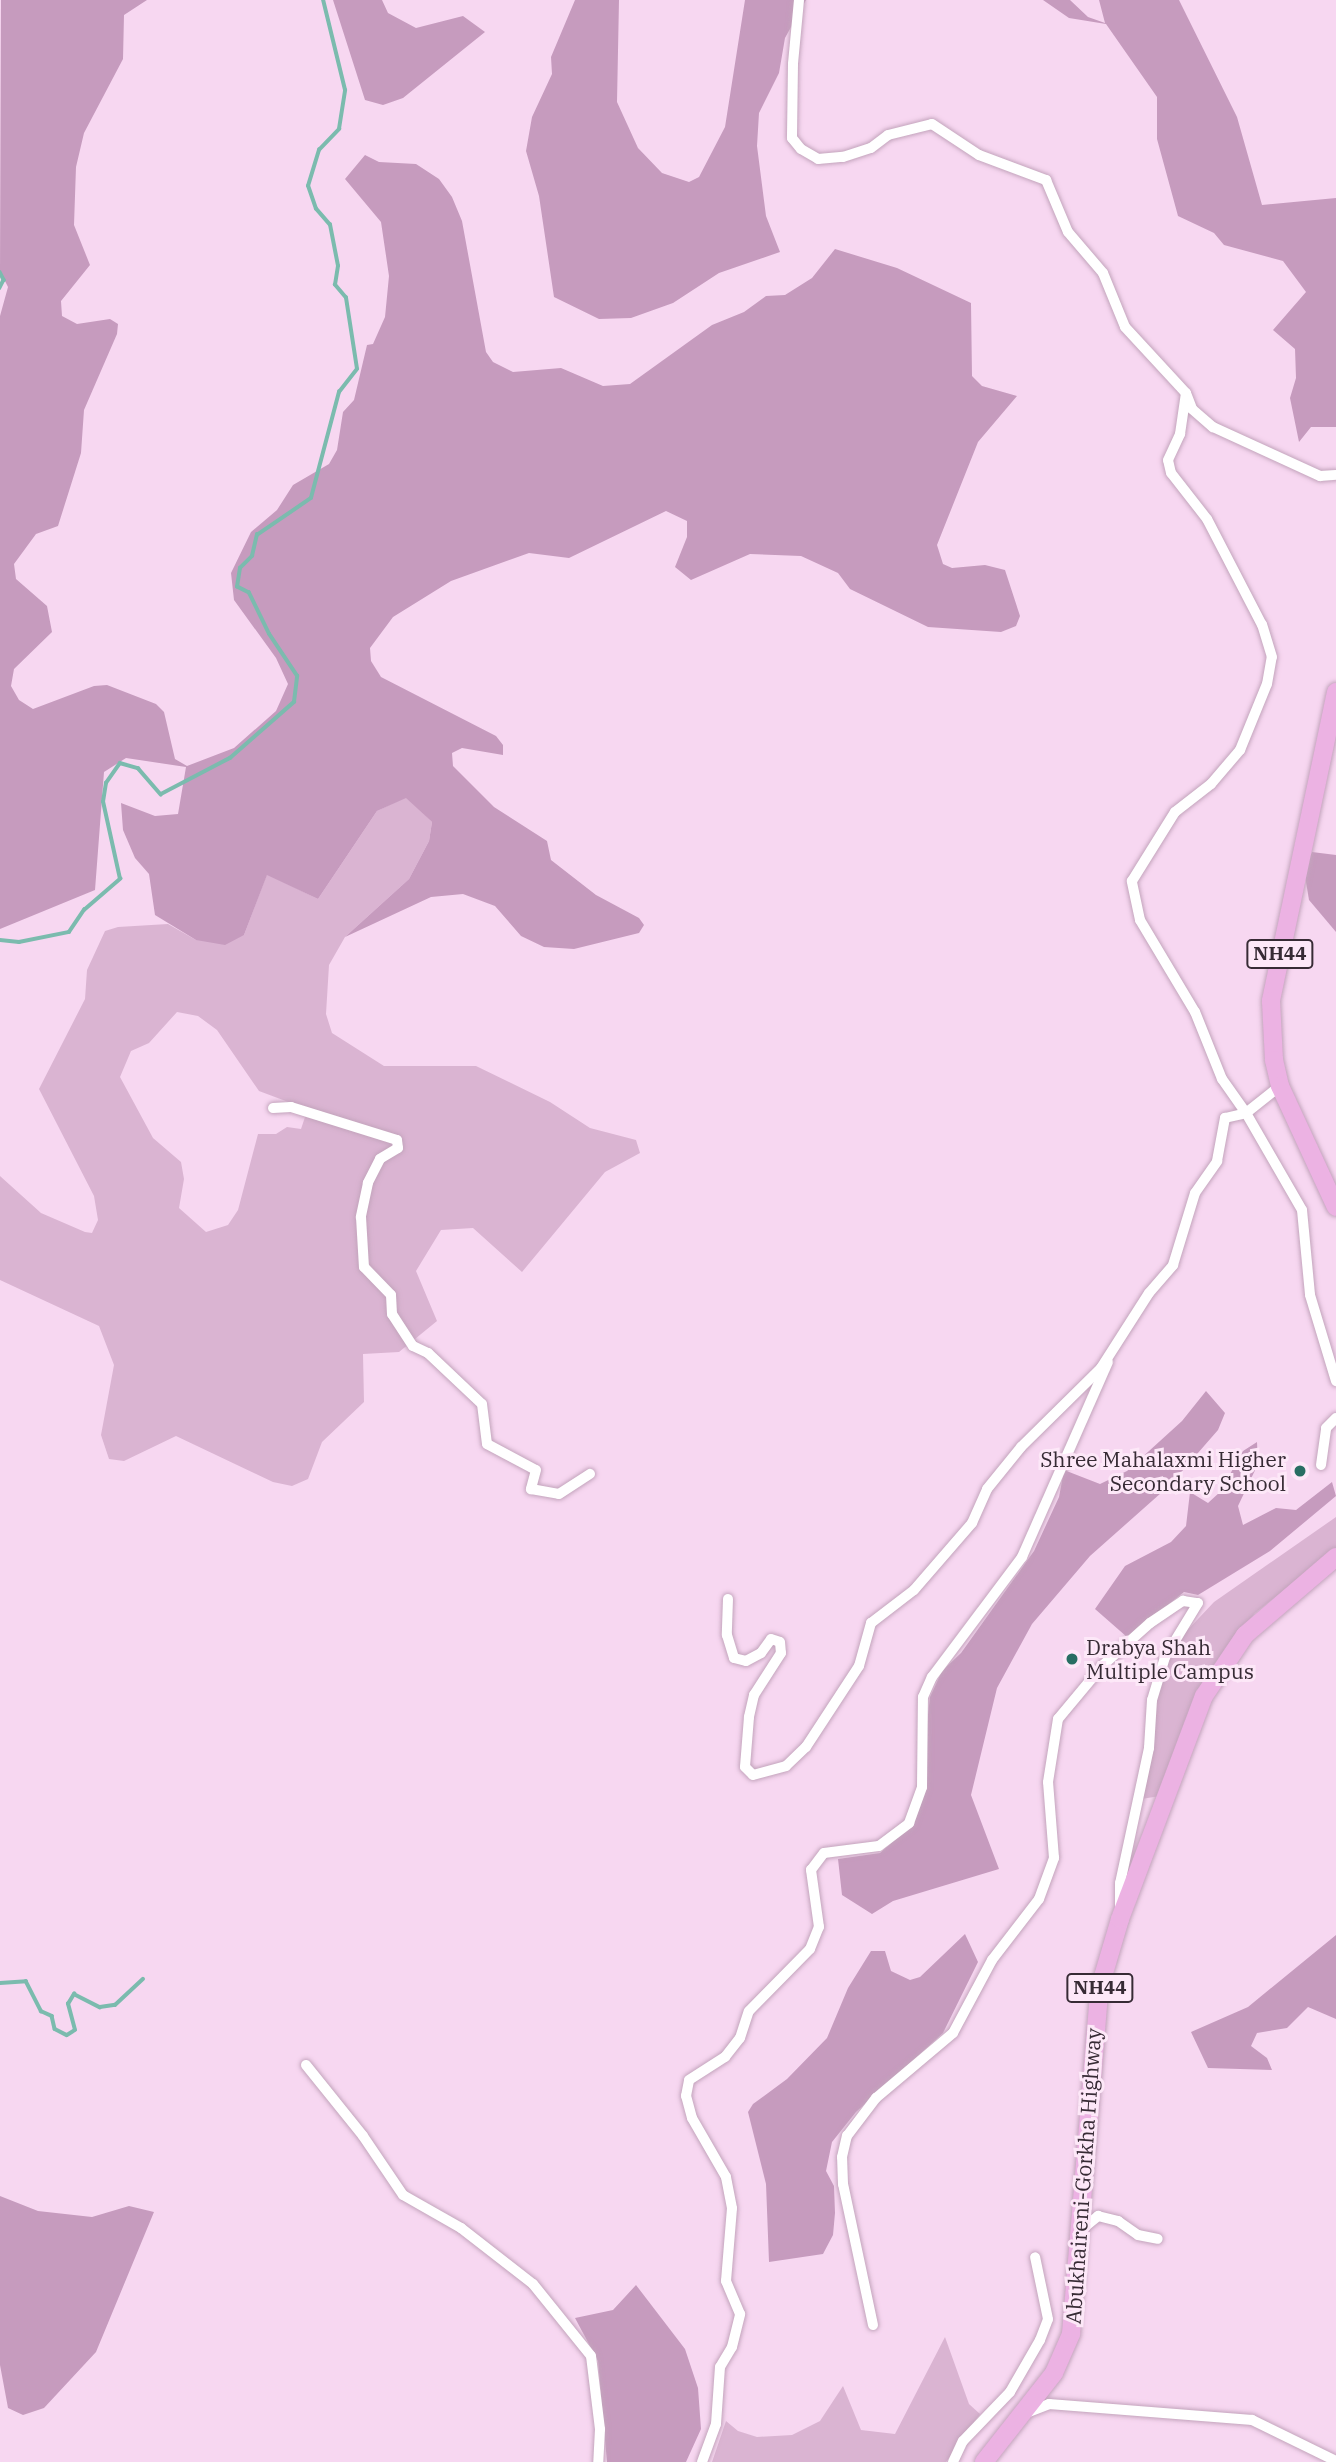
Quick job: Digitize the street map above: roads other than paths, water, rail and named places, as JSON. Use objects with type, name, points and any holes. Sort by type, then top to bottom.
[{"type":"main road","name":"NH44","points":[[1336,692],[1271,1001],[1280,1086],[1336,1207]]},
{"type":"main road","name":"Abukhaireni-Gorkha Highway","points":[[984,2462],[1063,2357],[1076,2297],[1095,2015],[1120,1919],[1212,1679],[1262,1618],[1336,1557]]},
{"type":"street","points":[[799,0],[792,138],[801,149],[818,159],[844,157],[871,148],[888,135],[932,124],[979,155],[1046,180],[1068,232],[1103,273],[1125,327],[1186,393],[1192,410],[1213,427],[1320,476],[1336,475]]},
{"type":"street","points":[[1186,393],[1180,434],[1168,460],[1171,473],[1208,519],[1262,625],[1272,657],[1268,684],[1240,750],[1211,784],[1175,812],[1132,881],[1140,920],[1195,1012],[1222,1079],[1246,1113],[1302,1210],[1310,1295],[1336,1381]]},
{"type":"street","points":[[728,1599],[727,1635],[734,1658],[746,1661],[761,1653],[771,1639],[780,1642],[781,1654],[754,1695],[749,1717],[746,1767],[753,1775],[786,1766],[806,1746],[859,1666],[871,1623],[914,1590],[972,1523],[986,1489],[1109,1356],[1173,1265],[1195,1193],[1217,1161],[1225,1118],[1246,1113],[1280,1086]]},
{"type":"street","points":[[272,1108],[291,1107],[397,1140],[398,1148],[380,1159],[368,1183],[361,1217],[364,1267],[391,1295],[392,1314],[414,1346],[428,1353],[482,1404],[487,1444],[536,1470],[531,1489],[559,1494],[590,1474]]},
{"type":"street","points":[[702,2462],[716,2424],[720,2367],[732,2347],[740,2315],[726,2281],[732,2208],[726,2177],[692,2118],[686,2096],[689,2080],[725,2057],[740,2038],[749,2011],[810,1949],[819,1927],[811,1870],[824,1853],[880,1846],[909,1823],[922,1787],[923,1698],[932,1677],[1022,1557],[1103,1380],[1109,1356]]},
{"type":"street","points":[[1321,1465],[1326,1428],[1336,1418]]},
{"type":"street","points":[[873,2325],[844,2184],[842,2157],[847,2136],[876,2098],[953,2033],[992,1960],[1039,1899],[1054,1858],[1048,1782],[1058,1719],[1103,1665],[1150,1623],[1183,1601],[1198,1603],[1165,1657],[1152,1700],[1149,1748],[1120,1883],[1120,1919]]},
{"type":"street","points":[[306,2066],[363,2136],[403,2195],[461,2228],[533,2284],[592,2356],[600,2429],[598,2462]]},
{"type":"street","points":[[1082,2229],[1098,2216],[1118,2221],[1138,2235],[1158,2239]]},
{"type":"street","points":[[953,2462],[963,2441],[1010,2392],[1040,2340],[1048,2319],[1035,2257]]},
{"type":"street","points":[[1019,2415],[1049,2404],[1252,2420],[1336,2461]]},
{"type":"waterway","points":[[0,940],[19,942],[69,932],[84,910],[120,879],[103,802],[106,783],[120,763],[138,768],[161,794],[230,758],[294,702],[297,676],[269,634],[249,593],[237,587],[240,568],[252,556],[257,535],[311,498],[339,392],[357,369],[346,298],[335,285],[338,266],[330,225],[316,209],[308,186],[319,150],[339,129],[345,90],[323,0]]},
{"type":"waterway","points":[[0,272],[4,280],[0,288]]},
{"type":"waterway","points":[[0,1983],[26,1981],[41,2011],[52,2016],[55,2029],[67,2035],[75,2030],[68,2004],[74,1994],[100,2007],[115,2005],[143,1979]]},
{"type":"place","name":"Shree Mahalaxmi Higher Secondary School","points":[[1300,1471]]},
{"type":"place","name":"Drabya Shah Multiple Campus","points":[[1072,1659]]}]
